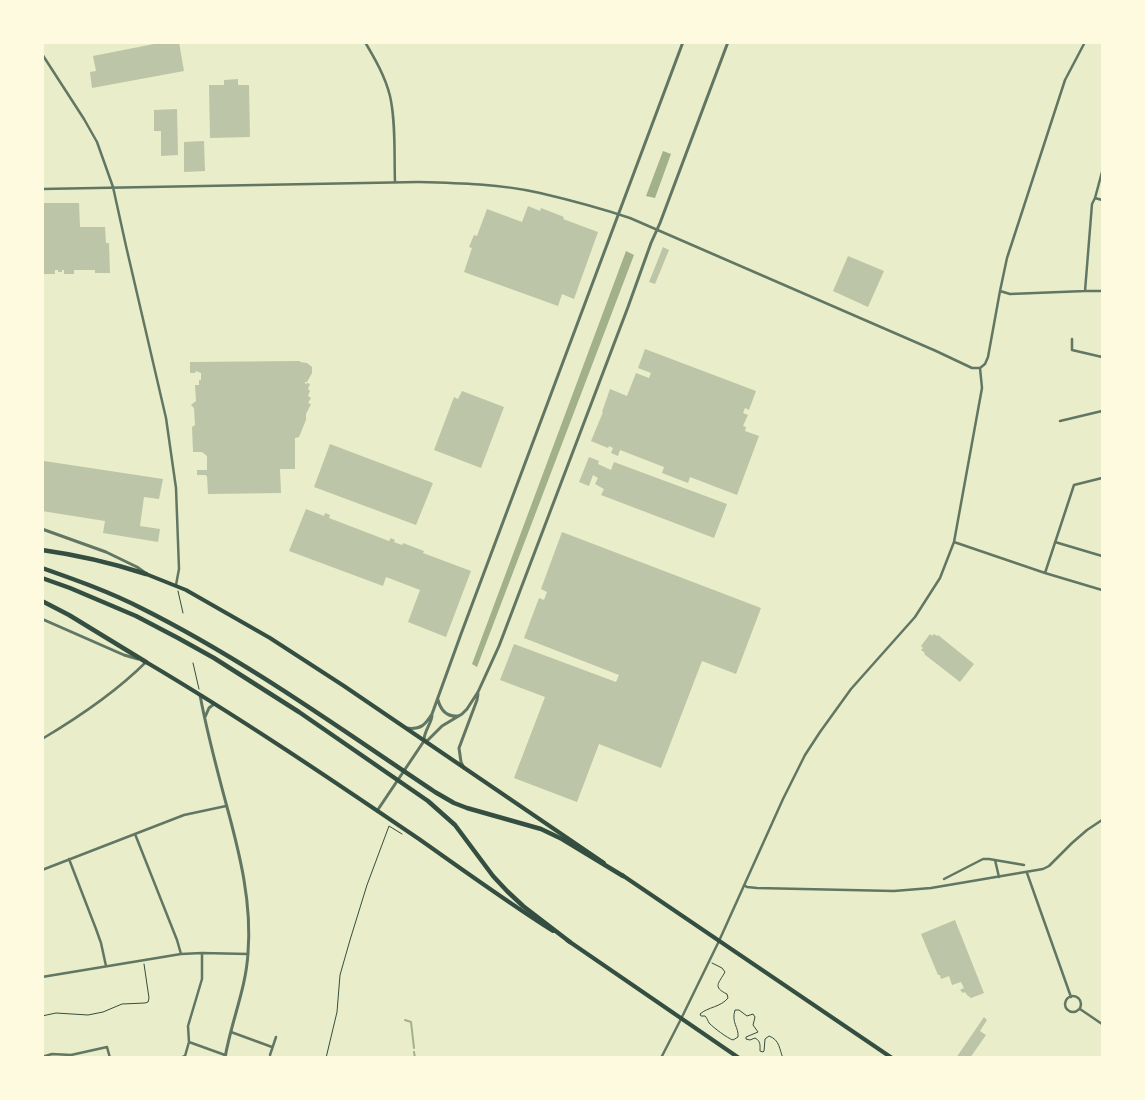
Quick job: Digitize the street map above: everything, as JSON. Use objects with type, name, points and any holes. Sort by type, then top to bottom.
[{"type":"highway","points":[[42,550],[61,552],[112,563],[146,574]]},
{"type":"highway","points":[[42,568],[140,607],[181,628],[279,688],[434,792],[467,808],[541,829],[562,839],[623,876]]},
{"type":"highway","points":[[42,578],[136,616],[178,638],[299,712],[428,801],[455,825],[493,876],[507,891],[523,906],[570,942]]},
{"type":"highway","points":[[42,601],[69,615],[146,662]]},
{"type":"main road","points":[[146,574],[176,585],[270,638],[581,846],[892,1058]]},
{"type":"main road","points":[[146,662],[214,704],[376,811],[739,1058]]},
{"type":"street","points":[[365,42],[379,65],[390,94],[393,109],[395,182]]},
{"type":"street","points":[[405,728],[412,729],[426,723],[438,700],[683,42]]},
{"type":"street","points":[[424,741],[428,740],[442,726],[467,709],[478,692],[499,646],[728,42]]},
{"type":"street","points":[[42,189],[446,182],[540,193],[618,214],[972,368],[980,368],[987,359],[1009,251],[1065,80],[1085,42]]},
{"type":"street","points":[[42,54],[97,142],[113,187],[171,444],[177,496],[179,568],[176,585]]},
{"type":"street","points":[[1085,291],[1092,204],[1102,172]]},
{"type":"street","points":[[1095,198],[1102,200]]},
{"type":"street","points":[[1000,291],[1010,294],[1102,291]]},
{"type":"street","points":[[1072,339],[1072,350],[1102,357]]},
{"type":"street","points":[[661,1058],[719,941],[782,799],[805,755],[851,689],[920,612],[940,578],[954,542],[982,388],[980,368]]},
{"type":"street","points":[[1060,421],[1102,411]]},
{"type":"street","points":[[1045,573],[1074,485],[1102,478]]},
{"type":"street","points":[[42,529],[106,552],[137,567],[146,574]]},
{"type":"street","points":[[954,542],[1102,590]]},
{"type":"street","points":[[1055,542],[1102,556]]},
{"type":"street","points":[[42,619],[124,655],[146,662],[126,681],[80,716],[42,739]]},
{"type":"street","points":[[464,768],[459,748],[477,700],[478,692]]},
{"type":"street","points":[[189,1042],[225,1056],[243,990],[248,954],[249,916],[246,890],[200,695]]},
{"type":"street","points":[[438,700],[442,711],[447,715],[459,716]]},
{"type":"street","points":[[204,717],[209,708],[214,704]]},
{"type":"street","points":[[376,811],[424,741],[432,714]]},
{"type":"street","points":[[42,870],[184,815],[226,806]]},
{"type":"street","points":[[744,885],[757,888],[894,891],[930,888],[1027,873],[1043,870],[1050,866],[1072,843],[1102,820]]},
{"type":"street","points":[[135,834],[181,954]]},
{"type":"street","points":[[70,859],[101,942],[106,966]]},
{"type":"street","points":[[944,878],[983,859],[1024,865]]},
{"type":"street","points":[[995,860],[999,877]]},
{"type":"street","points":[[1027,873],[1071,997]]},
{"type":"street","points":[[180,1058],[185,1056],[189,1042],[188,1026],[202,979],[202,953]]},
{"type":"street","points":[[42,976],[181,954],[248,954]]},
{"type":"street","points":[[1075,996],[1080,999],[1082,1005],[1074,1013],[1066,1008],[1065,1003],[1071,997],[1075,996]]},
{"type":"street","points":[[1080,1009],[1102,1024]]},
{"type":"street","points":[[231,1032],[272,1048]]},
{"type":"street","points":[[270,1055],[276,1037]]},
{"type":"street","points":[[42,1057],[52,1054],[71,1055],[107,1048],[110,1058]]},
{"type":"path","points":[[176,585],[183,613]]},
{"type":"path","points":[[193,663],[200,695]]},
{"type":"path","points":[[326,1058],[337,1012],[340,975],[368,884],[389,826],[402,834],[413,836]]},
{"type":"path","points":[[42,1016],[56,1013],[88,1015],[103,1012],[122,1004],[148,1002],[149,993],[143,960]]},
{"type":"path","points":[[709,961],[722,968],[725,972],[719,981],[718,988],[727,994],[728,998],[725,1002],[702,1012],[701,1016],[705,1016],[719,1032],[733,1040],[738,1037],[734,1020],[735,1010],[739,1010],[747,1016],[753,1014],[755,1017],[753,1025],[758,1032],[746,1037],[746,1039],[755,1038],[758,1040],[760,1051],[763,1052],[765,1039],[769,1036],[772,1037],[779,1045],[782,1058]]},
{"type":"shaded area","points":[[663,151],[671,154],[655,198],[646,196]]},
{"type":"shaded area","points":[[626,251],[634,255],[477,667],[472,664]]},
{"type":"building","points":[[164,42],[179,42],[184,71],[92,88],[90,72],[96,71],[93,56]]},
{"type":"building","points":[[238,79],[238,85],[249,85],[250,137],[210,138],[209,85],[224,85],[224,80]]},
{"type":"building","points":[[177,109],[178,155],[161,156],[161,131],[154,131],[154,110]]},
{"type":"building","points":[[204,141],[205,171],[184,172],[184,142]]},
{"type":"building","points":[[42,203],[79,203],[80,227],[105,227],[106,243],[109,243],[110,273],[95,273],[95,270],[74,270],[74,274],[64,274],[64,270],[58,272],[58,270],[55,270],[55,274],[42,274]]},
{"type":"building","points":[[528,206],[540,211],[541,208],[564,217],[563,219],[598,232],[574,299],[562,294],[558,306],[464,272],[472,248],[469,247],[474,235],[477,236],[487,209],[522,222]]},
{"type":"building","points":[[663,247],[669,250],[655,284],[649,282]]},
{"type":"building","points":[[848,256],[884,271],[868,307],[833,291]]},
{"type":"building","points":[[645,349],[756,391],[749,410],[745,408],[743,413],[748,415],[743,426],[746,427],[745,431],[759,436],[737,495],[690,477],[688,483],[662,473],[664,467],[620,450],[618,456],[611,453],[613,448],[609,446],[608,448],[591,441],[610,389],[627,396],[636,373],[649,378],[651,373],[638,368]]},
{"type":"building","points":[[300,361],[312,367],[312,373],[307,382],[305,382],[305,384],[310,384],[308,396],[311,398],[308,403],[311,404],[299,437],[295,438],[295,469],[280,469],[281,493],[208,494],[207,476],[197,475],[197,470],[207,470],[207,456],[202,452],[193,452],[192,427],[195,425],[194,408],[191,405],[196,401],[195,385],[199,385],[201,373],[196,371],[195,373],[190,373],[190,362]]},
{"type":"building","points":[[462,391],[504,407],[481,468],[434,450],[454,397],[458,399]]},
{"type":"building","points":[[330,444],[433,483],[416,525],[314,487]]},
{"type":"building","points":[[589,457],[599,461],[598,464],[611,470],[614,462],[727,504],[714,538],[601,495],[604,489],[595,484],[598,478],[593,475],[589,486],[579,482]]},
{"type":"building","points":[[44,461],[163,479],[159,499],[144,497],[140,526],[160,529],[158,542],[103,533],[105,521],[42,511],[42,469]]},
{"type":"building","points":[[306,509],[324,516],[325,513],[330,515],[329,518],[389,541],[391,538],[395,540],[394,542],[402,545],[403,543],[424,551],[423,553],[471,571],[446,637],[408,622],[420,590],[386,577],[383,586],[289,551]]},
{"type":"building","points":[[562,532],[761,608],[736,674],[702,661],[661,768],[599,744],[577,802],[514,778],[545,697],[500,680],[514,644],[616,682],[619,675],[524,638],[539,598],[544,600],[547,592],[541,589]]},
{"type":"building","points":[[930,634],[932,636],[934,634],[938,635],[974,664],[960,682],[921,650],[923,648],[921,646]]},
{"type":"building","points":[[955,920],[984,993],[971,998],[960,990],[964,988],[961,982],[952,985],[949,976],[941,979],[921,934]]},
{"type":"building","points":[[984,1017],[987,1020],[980,1031],[986,1035],[970,1058],[956,1058]]},
{"type":"waterway","points":[[405,1020],[411,1022],[414,1048]]},
{"type":"waterway","points":[[414,1052],[415,1058]]}]
